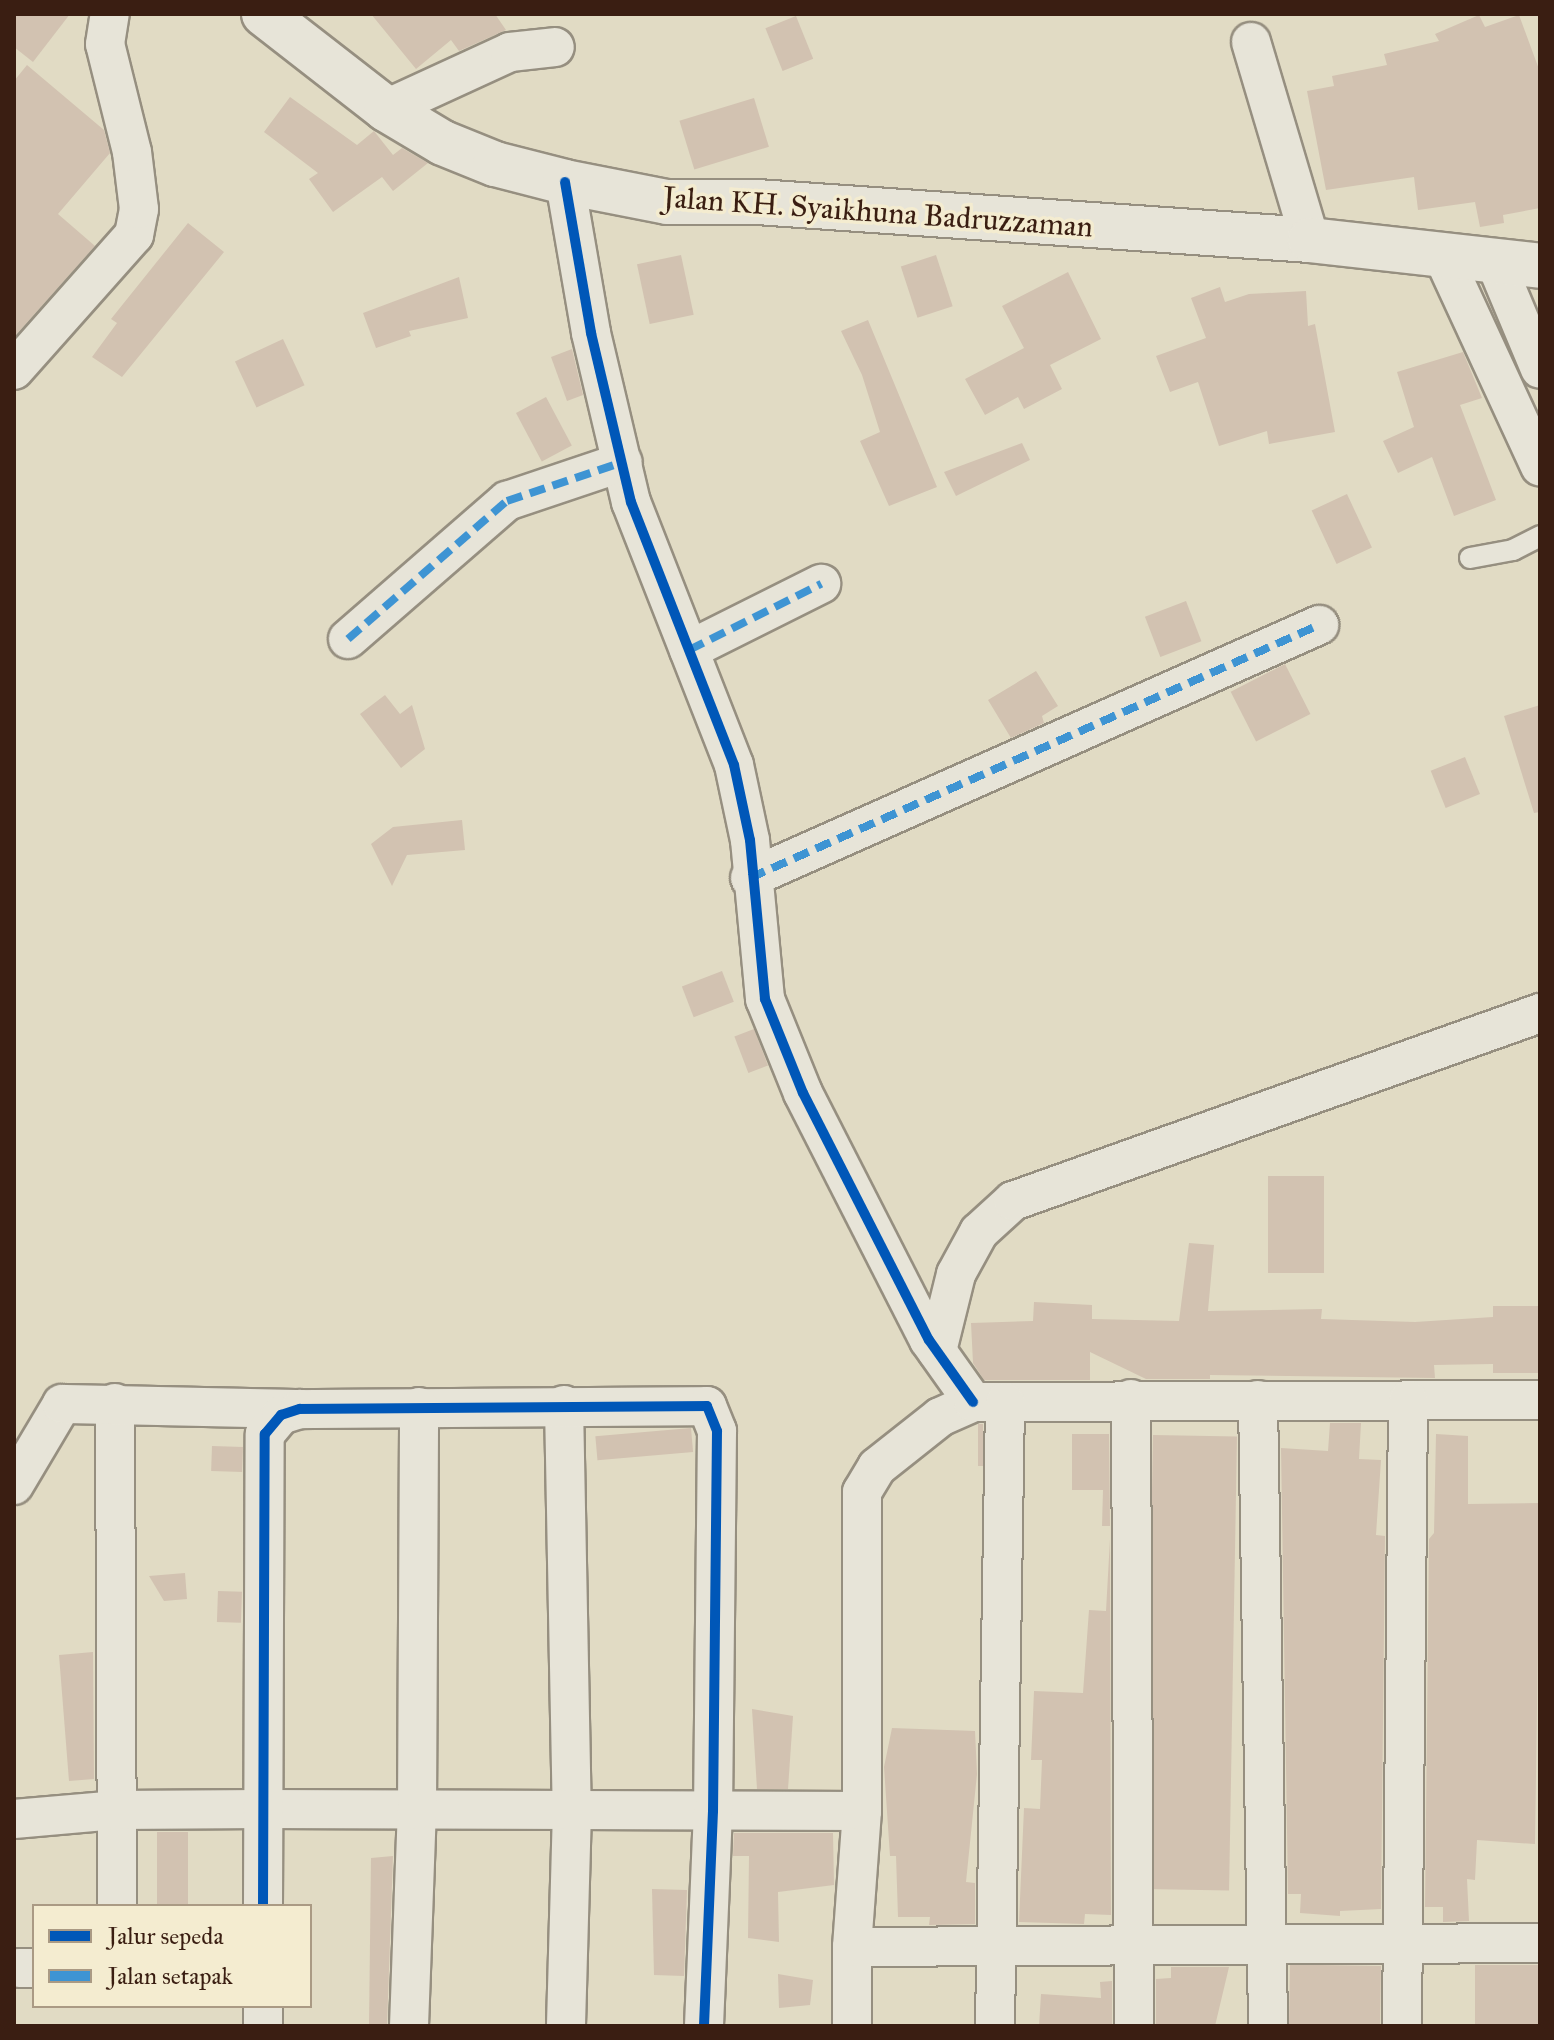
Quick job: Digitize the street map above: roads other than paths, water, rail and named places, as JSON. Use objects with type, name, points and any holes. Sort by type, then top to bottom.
[{"type":"main road","name":"Jalan KH. Syaikhuna Badruzzaman","points":[[264,14],[386,109],[443,143],[495,164],[565,182],[667,202],[757,202],[1310,240],[1540,266]]},
{"type":"street","points":[[14,370],[134,235],[139,209],[132,152],[105,44],[110,14]]},
{"type":"street","points":[[1251,42],[1310,240]]},
{"type":"street","points":[[386,109],[510,52],[555,47]]},
{"type":"street","points":[[565,182],[591,333],[631,502],[734,765],[750,840],[750,878],[765,999],[803,1093],[937,1351],[989,1402],[995,2026]]},
{"type":"street","points":[[1442,254],[1540,466]]},
{"type":"street","points":[[1494,259],[1540,369]]},
{"type":"street","points":[[348,639],[507,501],[623,462]]},
{"type":"street","points":[[689,650],[821,584]]},
{"type":"street","points":[[750,878],[1319,625]]},
{"type":"street","points":[[937,1351],[956,1274],[979,1232],[1013,1201],[1540,1013]]},
{"type":"street","points":[[1131,1399],[1134,2026]]},
{"type":"street","points":[[852,2026],[852,1947],[862,1811],[862,1492],[877,1467],[909,1439],[989,1402],[1131,1399],[1540,1400]]},
{"type":"street","points":[[1258,1400],[1268,2026]]},
{"type":"street","points":[[1402,2026],[1408,1400]]},
{"type":"street","points":[[115,1403],[117,1904]]},
{"type":"street","points":[[14,1485],[62,1404],[300,1409],[693,1403],[707,1406],[717,1431],[713,1811],[704,2026]]},
{"type":"street","points":[[564,1405],[572,1810],[566,2026]]},
{"type":"street","points":[[409,2026],[417,1810],[419,1407]]},
{"type":"street","points":[[263,1904],[265,1434],[281,1415],[300,1409]]},
{"type":"street","points":[[14,1819],[116,1810],[862,1811]]},
{"type":"street","points":[[852,1947],[1402,1940],[1540,1943]]},
{"type":"lane","points":[[1470,558],[1513,550],[1540,536]]}]
